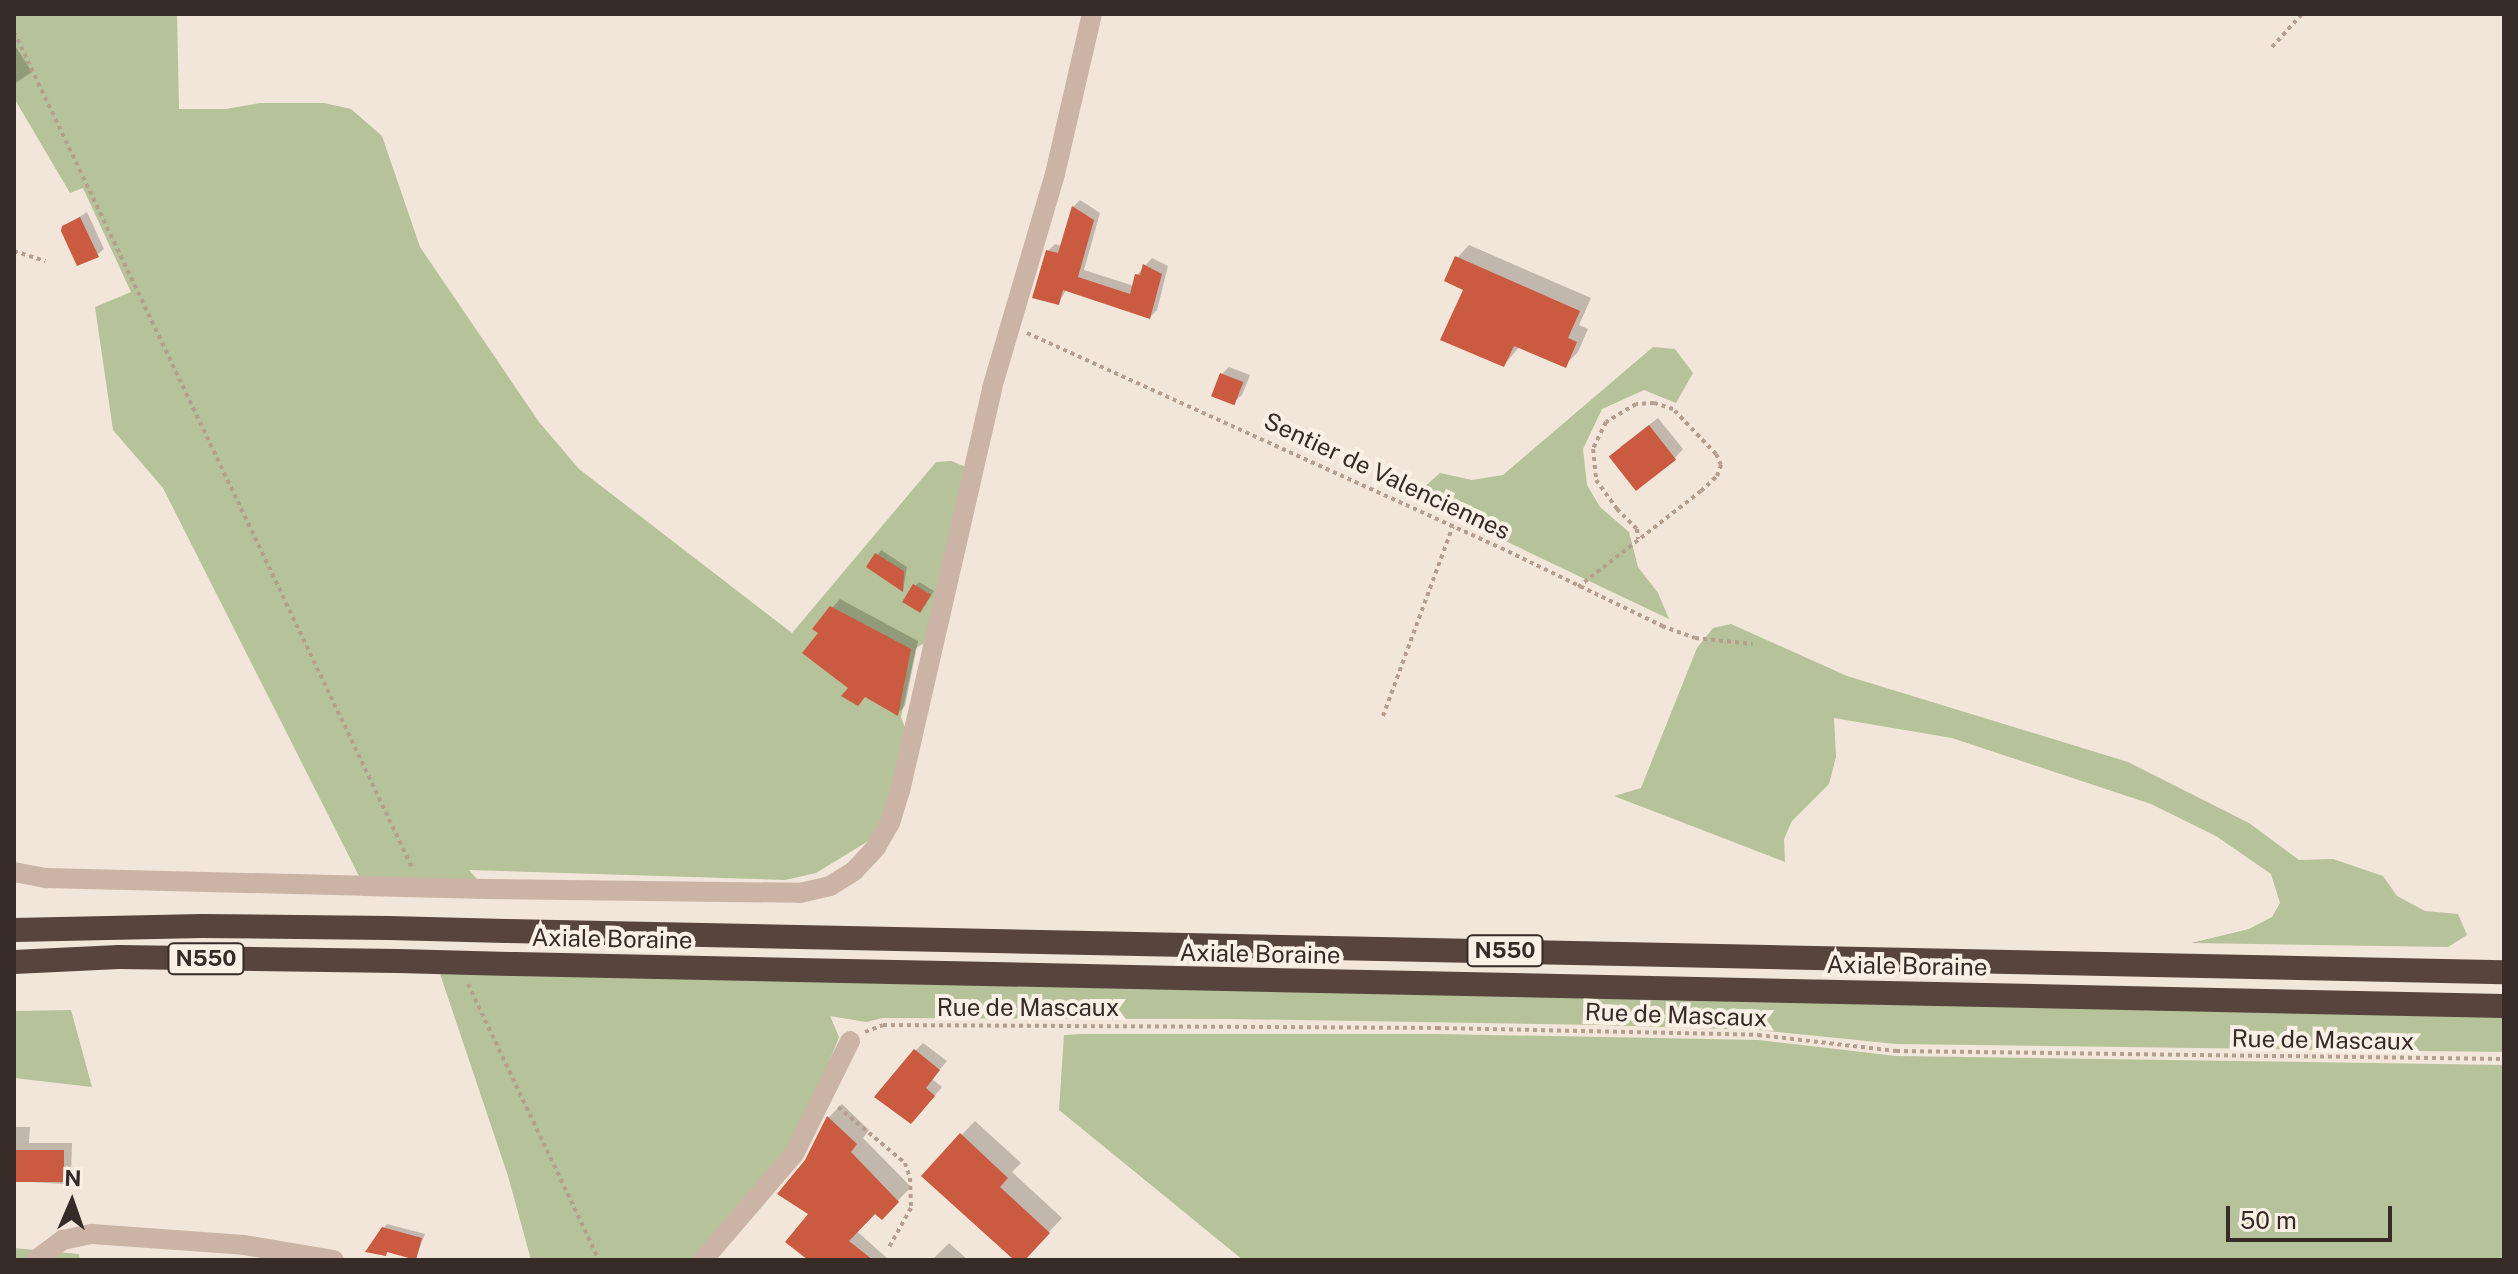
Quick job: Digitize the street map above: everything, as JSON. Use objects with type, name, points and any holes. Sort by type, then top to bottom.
[{"type":"highway","name":"Axiale Boraine","points":[[14,930],[202,926],[389,928],[2504,972]]},
{"type":"highway","name":"Axiale Boraine","points":[[14,962],[119,957],[398,961],[2504,1006]]},
{"type":"street","points":[[14,872],[46,878],[800,893],[830,886],[854,871],[876,847],[890,823],[900,791],[992,388],[1055,174],[1092,14]]},
{"type":"street","points":[[703,1260],[794,1154],[850,1041]]},
{"type":"street","points":[[36,1260],[63,1240],[92,1234],[244,1245],[334,1260]]},
{"type":"path","points":[[2272,47],[2302,14]]},
{"type":"path","points":[[14,32],[418,879]]},
{"type":"path","points":[[14,251],[45,261]]},
{"type":"path","name":"Sentier de Valenciennes","points":[[1011,325],[1695,638],[1753,644]]},
{"type":"path","points":[[1578,587],[1717,476],[1721,465],[1716,454],[1673,409],[1654,403],[1636,404],[1606,422],[1593,449],[1596,480],[1617,509],[1637,529],[1638,539]]},
{"type":"path","points":[[1383,716],[1453,525]]},
{"type":"path","points":[[465,978],[599,1260]]},
{"type":"path","name":"Rue de Mascaux","points":[[850,1041],[883,1025],[1437,1028],[1758,1035],[1896,1051],[2504,1059]]},
{"type":"path","points":[[824,1095],[905,1163],[910,1178],[911,1208],[888,1249]]},
{"type":"green space","points":[[14,14],[177,14],[179,109],[226,109],[260,103],[324,103],[351,109],[382,136],[420,247],[539,422],[579,469],[792,633],[936,462],[951,461],[966,467],[926,642],[916,648],[901,717],[907,733],[883,825],[870,840],[816,873],[785,880],[469,870],[486,889],[364,886],[163,488],[113,430],[95,307],[131,292],[83,188],[70,193],[14,98]]},
{"type":"green space","points":[[1653,347],[1675,349],[1693,373],[1676,403],[1644,390],[1602,409],[1583,449],[1587,485],[1600,507],[1629,532],[1638,567],[1658,593],[1669,619],[1434,507],[1423,488],[1440,473],[1472,480],[1503,475]]},
{"type":"green space","points":[[1731,624],[1847,676],[2128,762],[2249,823],[2299,860],[2333,859],[2383,876],[2397,896],[2425,911],[2458,914],[2467,935],[2448,947],[2191,943],[2249,929],[2272,917],[2280,903],[2271,874],[2216,836],[2151,804],[1952,738],[1834,718],[1836,757],[1829,784],[1792,821],[1784,839],[1785,862],[1614,796],[1641,788],[1697,648],[1713,628]]},
{"type":"green space","points":[[436,962],[2504,1006],[2504,1052],[1896,1044],[1758,1030],[1600,1025],[1232,1019],[883,1018],[866,1022],[830,1016],[839,1037],[818,1090],[811,1124],[703,1260],[531,1260],[508,1176]]},
{"type":"green space","points":[[71,1010],[92,1087],[14,1078],[14,1011]]},
{"type":"green space","points":[[1438,1034],[1758,1040],[1896,1056],[2504,1065],[2504,1260],[1243,1260],[1059,1110],[1064,1035]]},
{"type":"green space","points":[[14,1248],[79,1254],[80,1260],[14,1260]]},
{"type":"building","points":[[1072,206],[1094,220],[1078,277],[1130,294],[1135,274],[1140,275],[1143,264],[1162,274],[1150,319],[1063,290],[1059,305],[1032,298],[1046,250],[1058,253]]},
{"type":"building","points":[[80,217],[99,257],[77,266],[61,231],[62,226]]},
{"type":"building","points":[[1455,256],[1580,311],[1568,338],[1577,342],[1566,368],[1514,346],[1504,367],[1440,340],[1463,290],[1444,281]]},
{"type":"building","points":[[1220,373],[1243,382],[1234,405],[1211,396]]},
{"type":"building","points":[[1649,425],[1676,460],[1636,491],[1609,456]]},
{"type":"building","points":[[875,553],[904,571],[903,592],[866,567]]},
{"type":"building","points":[[913,584],[931,595],[920,613],[902,602]]},
{"type":"building","points":[[830,606],[911,649],[898,716],[865,697],[858,706],[841,696],[848,688],[802,653],[818,633],[812,629]]},
{"type":"building","points":[[914,1049],[940,1070],[926,1088],[935,1096],[911,1124],[874,1097]]},
{"type":"building","points":[[827,1116],[857,1144],[851,1152],[899,1202],[882,1220],[875,1214],[849,1241],[873,1260],[808,1260],[785,1242],[808,1214],[777,1194],[805,1160]]},
{"type":"building","points":[[960,1133],[1008,1178],[1000,1187],[1050,1233],[1025,1260],[1014,1260],[921,1176]]},
{"type":"building","points":[[14,1150],[64,1150],[64,1182],[14,1182]]},
{"type":"building","points":[[382,1227],[422,1238],[416,1260],[387,1252],[386,1256],[365,1252]]}]
